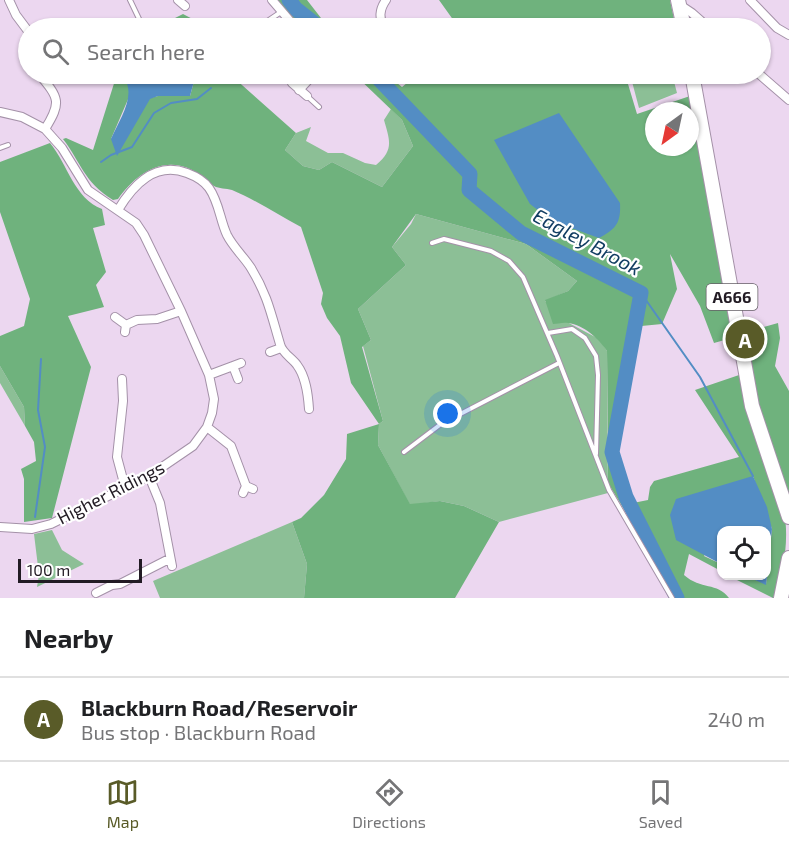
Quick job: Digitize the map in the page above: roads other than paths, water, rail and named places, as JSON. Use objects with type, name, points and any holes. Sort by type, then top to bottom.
[{"type":"highway","points":[[679,2],[682,18]]},
{"type":"highway","name":"A666","points":[[694,84],[752,406],[789,517]]},
{"type":"highway","points":[[781,598],[789,558]]},
{"type":"street","points":[[9,0],[18,18]]},
{"type":"street","points":[[178,0],[185,6]]},
{"type":"street","points":[[272,0],[287,18]]},
{"type":"street","points":[[380,18],[380,11],[386,0]]},
{"type":"street","points":[[750,0],[766,18]]},
{"type":"street","points":[[679,2],[698,18]]},
{"type":"street","points":[[771,23],[789,35]]},
{"type":"street","points":[[45,129],[56,109],[57,100],[48,84]]},
{"type":"street","points":[[293,84],[307,96]]},
{"type":"street","points":[[300,90],[305,84]]},
{"type":"street","points":[[769,84],[789,100]]},
{"type":"street","name":"Higher Ridings","points":[[0,112],[22,117],[45,129],[62,148],[88,190],[136,223],[181,311],[209,375],[214,399],[207,427],[193,446],[149,476],[51,524],[32,529],[0,527]]},
{"type":"street","points":[[118,210],[136,184],[159,170],[173,169],[202,181],[215,199],[227,234],[264,290],[281,348],[302,372],[312,397],[309,409]]},
{"type":"street","points":[[115,317],[125,328],[137,320],[157,319],[181,311]]},
{"type":"street","points":[[270,352],[281,348]]},
{"type":"street","points":[[209,375],[237,365],[238,379]]},
{"type":"street","points":[[122,379],[123,400],[117,457],[125,487]]},
{"type":"street","points":[[113,390],[122,390]]},
{"type":"street","points":[[207,427],[231,446],[248,489]]},
{"type":"street","points":[[96,593],[108,583],[120,584],[170,563],[161,509],[149,476]]},
{"type":"lane","points":[[130,0],[139,18]]},
{"type":"lane","points":[[271,18],[281,11]]},
{"type":"lane","points":[[307,96],[319,107]]},
{"type":"lane","points":[[0,148],[8,145]]},
{"type":"lane","points":[[432,243],[444,239],[490,251],[509,261],[523,277],[548,333],[609,490],[672,598]]},
{"type":"lane","points":[[548,333],[572,329],[585,338],[596,356],[598,375],[596,458]]},
{"type":"lane","points":[[404,452],[441,424],[559,363]]},
{"type":"water","points":[[127,84],[193,84],[190,96],[158,96],[150,99],[117,156],[111,139],[126,106]]},
{"type":"water","points":[[559,113],[620,203],[620,216],[616,225],[610,232],[599,238],[552,221],[530,204],[494,140]]},
{"type":"water","points":[[753,476],[767,507],[772,529],[771,538],[771,526],[717,526],[717,562],[676,540],[670,515],[676,499]]},
{"type":"water","points":[[755,580],[767,580],[766,585]]},
{"type":"waterway","name":"Eagley Brook","points":[[289,0],[307,18]]},
{"type":"waterway","name":"Eagley Brook","points":[[384,84],[470,174],[469,190],[521,233],[641,293],[612,452],[626,497],[677,598]]},
{"type":"waterway","points":[[101,162],[111,155],[132,147],[154,113],[171,103],[197,99],[211,88]]},
{"type":"waterway","points":[[641,293],[700,377],[753,476]]},
{"type":"waterway","points":[[35,517],[45,447],[38,410],[41,359]]},
{"type":"place","name":"Blackburn Road/Reservoir","points":[[745,339]]}]
